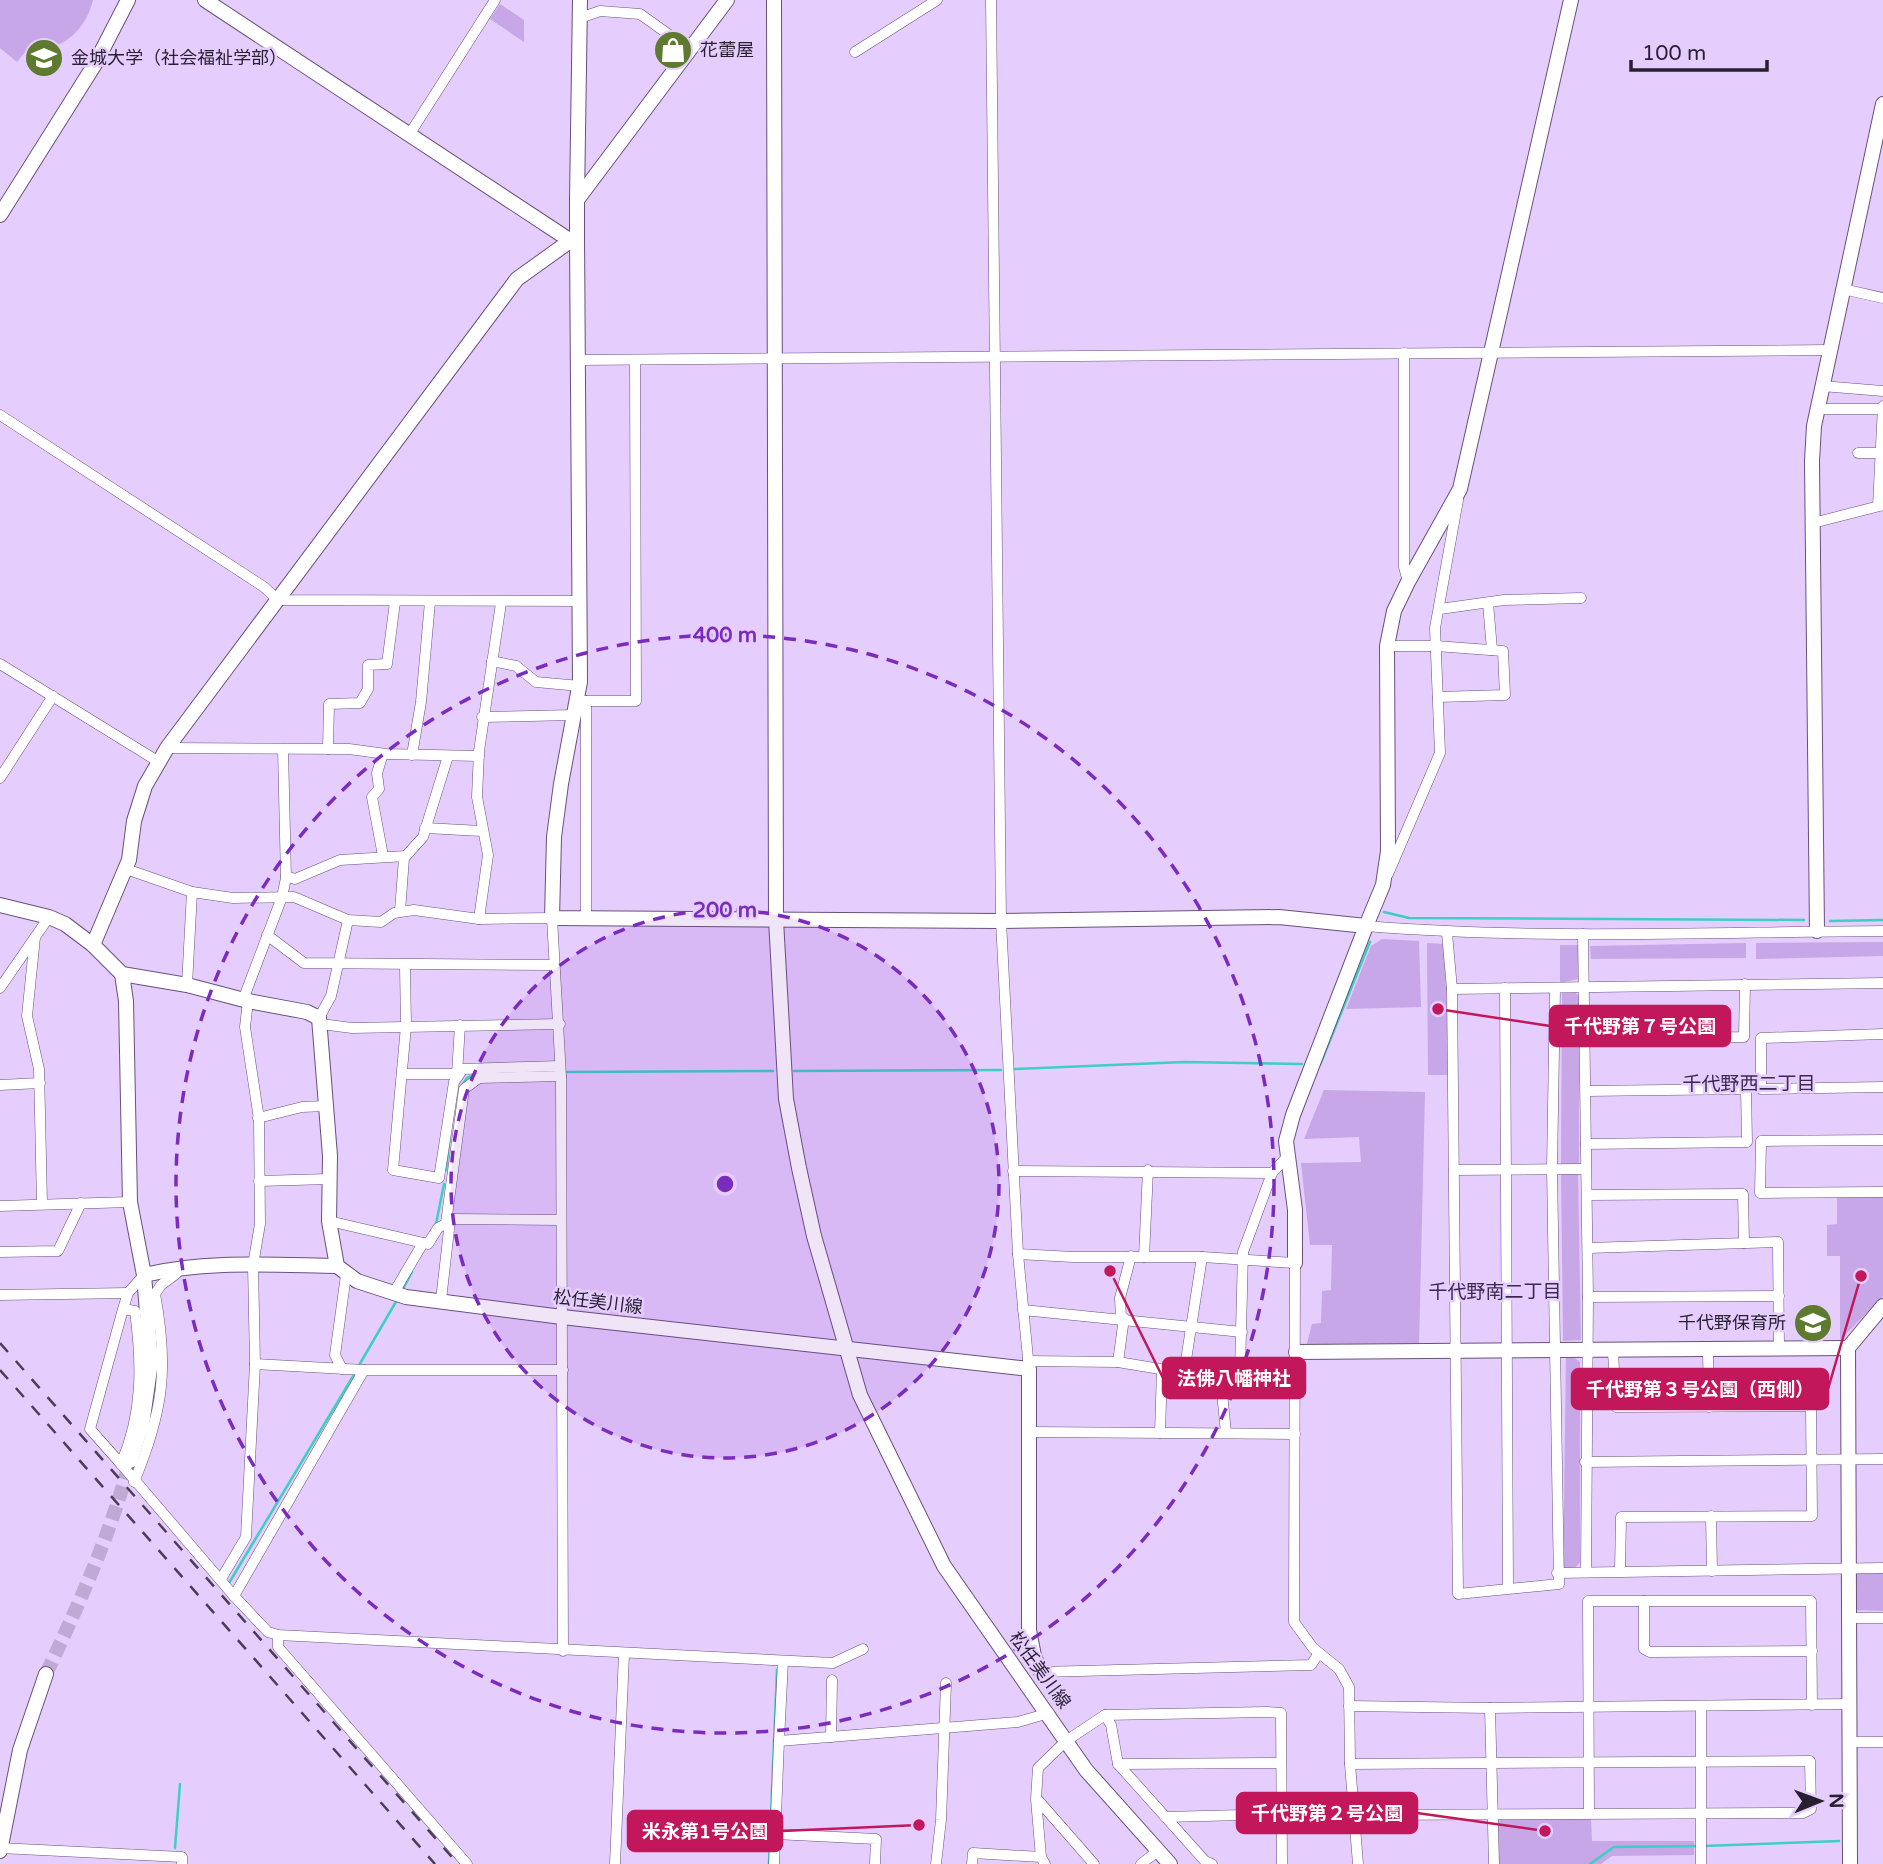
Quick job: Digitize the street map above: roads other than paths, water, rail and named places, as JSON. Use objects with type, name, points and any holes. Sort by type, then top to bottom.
[{"type":"street","points":[[0,215],[95,64],[128,0]]},
{"type":"street","points":[[205,0],[409,135],[574,239]]},
{"type":"street","points":[[409,135],[495,0]]},
{"type":"street","points":[[580,0],[574,239],[578,360],[579,701],[586,917]]},
{"type":"street","points":[[600,11],[603,0]]},
{"type":"street","points":[[577,200],[727,0]]},
{"type":"street","points":[[774,0],[776,920],[786,1099],[814,1236],[845,1349],[1028,1365],[1118,1362],[1184,1373],[1266,1371],[1295,1381]]},
{"type":"street","points":[[855,52],[937,0]]},
{"type":"street","points":[[991,0],[1001,922],[1018,1254],[1028,1365],[1030,1630],[1034,1656],[1041,1672],[1311,1665],[1319,1653]]},
{"type":"street","points":[[1359,1864],[1350,1764],[1349,1688],[1339,1669],[1319,1653],[1294,1622],[1296,1263],[1295,1210],[1286,1141],[1293,1115],[1366,926],[1440,753],[1435,628],[1460,489],[1493,354],[1571,0]]},
{"type":"street","points":[[580,18],[600,11],[643,15],[689,49]]},
{"type":"street","points":[[1817,931],[1812,461],[1822,386],[1883,104]]},
{"type":"street","points":[[93,945],[126,869],[145,786],[167,748],[517,279],[574,239]]},
{"type":"street","points":[[1843,289],[1883,298]]},
{"type":"street","points":[[578,360],[1830,349]]},
{"type":"street","points":[[1404,353],[1404,568],[1408,582]]},
{"type":"street","points":[[482,717],[579,701],[636,701],[635,360]]},
{"type":"street","points":[[1822,386],[1883,391]]},
{"type":"street","points":[[1813,523],[1881,505],[1883,408],[1818,409]]},
{"type":"street","points":[[0,415],[264,587],[278,600],[500,603],[580,601]]},
{"type":"street","points":[[1858,453],[1880,453]]},
{"type":"street","points":[[1383,885],[1388,851],[1387,646],[1394,611],[1460,489]]},
{"type":"street","points":[[1440,609],[1488,603],[1581,598]]},
{"type":"street","points":[[328,749],[329,704],[360,703],[368,689],[368,665],[387,664],[395,602]]},
{"type":"street","points":[[412,755],[429,639],[430,602]]},
{"type":"street","points":[[479,919],[488,855],[477,797],[479,756],[482,717],[500,603]]},
{"type":"street","points":[[1488,603],[1492,650]]},
{"type":"street","points":[[1387,646],[1436,646],[1503,651],[1505,695],[1438,697]]},
{"type":"street","points":[[492,662],[516,666],[536,682],[579,701]]},
{"type":"street","points":[[0,664],[159,762]]},
{"type":"street","points":[[0,778],[53,696]]},
{"type":"street","points":[[563,1651],[560,1024],[552,918],[554,837],[579,701]]},
{"type":"street","points":[[167,748],[328,749],[383,754],[479,756]]},
{"type":"street","points":[[222,1579],[246,1537],[255,1364],[253,1265],[260,1224],[258,1118],[245,1027],[246,1001],[282,897],[286,876],[282,749]]},
{"type":"street","points":[[383,754],[377,773],[379,789],[372,797],[383,856]]},
{"type":"street","points":[[400,911],[402,872],[406,856],[423,836],[449,756]]},
{"type":"street","points":[[425,828],[482,831]]},
{"type":"street","points":[[286,876],[295,879],[340,860],[406,856]]},
{"type":"street","points":[[126,869],[192,892],[233,898],[294,897],[348,920],[381,922],[400,911],[479,919],[586,917],[1001,922],[1279,917],[1447,933],[1883,931]]},
{"type":"street","points":[[187,985],[192,892]]},
{"type":"street","points":[[0,905],[49,917],[65,924],[93,945],[122,974],[187,985],[246,1001],[307,1012],[320,1021],[352,1028],[560,1024]]},
{"type":"street","points":[[0,988],[49,917]]},
{"type":"street","points":[[342,1369],[335,1355],[341,1270],[329,1221],[330,1179],[320,1021],[331,996],[348,920]]},
{"type":"street","points":[[1447,933],[1452,989],[1458,1594],[1559,1584],[1552,1169],[1555,988]]},
{"type":"street","points":[[1583,934],[1586,989],[1584,1169],[1588,1248],[1586,1572]]},
{"type":"street","points":[[267,935],[304,964],[554,965]]},
{"type":"street","points":[[34,937],[27,1016],[40,1083],[42,1204]]},
{"type":"street","points":[[405,966],[406,1026],[393,1170],[450,1180]]},
{"type":"street","points":[[122,974],[126,1001],[130,1202],[144,1275],[151,1362],[142,1425],[125,1462]]},
{"type":"street","points":[[1452,989],[1883,983]]},
{"type":"street","points":[[1585,1040],[1744,1037],[1745,984]]},
{"type":"street","points":[[1505,988],[1508,1588]]},
{"type":"street","points":[[439,1178],[457,1073],[460,1025]]},
{"type":"street","points":[[1883,1034],[1761,1038],[1761,1089],[1883,1087]]},
{"type":"street","points":[[402,1074],[457,1073],[470,1068],[560,1071]]},
{"type":"street","points":[[441,1300],[450,1180],[464,1089],[479,1078],[560,1071]]},
{"type":"street","points":[[0,1084],[40,1083]]},
{"type":"street","points":[[1586,1091],[1746,1089],[1747,1142],[1586,1144]]},
{"type":"street","points":[[258,1118],[302,1107],[326,1106]]},
{"type":"street","points":[[1883,1140],[1761,1141],[1760,1193],[1883,1192]]},
{"type":"street","points":[[1240,1371],[1243,1252],[1272,1173],[1287,1157]]},
{"type":"street","points":[[1454,1170],[1584,1169]]},
{"type":"street","points":[[1144,1257],[1148,1170]]},
{"type":"street","points":[[1013,1171],[1272,1173]]},
{"type":"street","points":[[259,1181],[330,1179]]},
{"type":"street","points":[[1587,1195],[1743,1194],[1744,1243]]},
{"type":"street","points":[[0,1206],[130,1202]]},
{"type":"street","points":[[0,1252],[58,1251],[81,1203]]},
{"type":"street","points":[[329,1221],[428,1244],[438,1228],[448,1222],[560,1220]]},
{"type":"street","points":[[1588,1248],[1778,1242],[1779,1350]]},
{"type":"street","points":[[398,1295],[423,1243]]},
{"type":"street","points":[[1018,1254],[1202,1257],[1242,1262],[1296,1263]]},
{"type":"street","points":[[1118,1362],[1123,1318],[1120,1298],[1131,1256]]},
{"type":"street","points":[[1184,1373],[1202,1257]]},
{"type":"street","points":[[341,1270],[253,1265],[144,1275],[128,1293],[90,1429],[125,1462],[134,1482],[268,1632],[278,1635],[563,1651],[833,1663],[863,1649]]},
{"type":"street","points":[[134,1482],[161,1395],[164,1342],[155,1294],[161,1284],[176,1275],[176,1270]]},
{"type":"street","name":"松任美川線","points":[[341,1270],[398,1295],[562,1318],[845,1349],[860,1395],[944,1566],[983,1626],[1049,1713],[1086,1770],[1170,1864]]},
{"type":"street","points":[[0,1295],[128,1293]]},
{"type":"street","points":[[1588,1297],[1779,1296]]},
{"type":"street","points":[[1850,1864],[1848,1348],[1883,1306]]},
{"type":"street","points":[[123,1309],[135,1311],[141,1364],[141,1392],[125,1462]]},
{"type":"street","points":[[1023,1310],[1242,1332]]},
{"type":"street","points":[[1296,1353],[1848,1348]]},
{"type":"street","points":[[1614,1351],[1616,1407],[1811,1406],[1812,1516],[1621,1517],[1620,1571]]},
{"type":"street","points":[[1708,1351],[1709,1407]]},
{"type":"street","points":[[255,1364],[364,1370],[562,1370]]},
{"type":"street","points":[[234,1596],[364,1370]]},
{"type":"street","points":[[1160,1433],[1162,1370]]},
{"type":"street","points":[[1220,1372],[1226,1433]]},
{"type":"street","points":[[1029,1432],[1295,1434]]},
{"type":"street","points":[[1585,1462],[1883,1459]]},
{"type":"street","points":[[1711,1516],[1712,1571]]},
{"type":"street","points":[[1558,1573],[1883,1568]]},
{"type":"street","points":[[1589,1813],[1588,1601],[1811,1601],[1812,1705]]},
{"type":"street","points":[[1644,1601],[1644,1649],[1650,1652],[1812,1651]]},
{"type":"street","points":[[1848,1618],[1883,1618]]},
{"type":"street","points":[[278,1635],[278,1647],[467,1864]]},
{"type":"street","points":[[615,1864],[624,1654]]},
{"type":"street","points":[[774,1864],[783,1661]]},
{"type":"street","points":[[46,1674],[20,1750],[0,1849],[182,1857],[182,1864]]},
{"type":"street","points":[[831,1737],[832,1680]]},
{"type":"street","points":[[936,1864],[941,1820],[946,1683]]},
{"type":"street","points":[[1349,1706],[1490,1708],[1849,1704]]},
{"type":"street","points":[[1701,1707],[1701,1864]]},
{"type":"street","points":[[1490,1708],[1494,1864]]},
{"type":"street","points":[[779,1741],[1018,1722],[1049,1713]]},
{"type":"street","points":[[972,1864],[973,1853],[1005,1859],[1043,1860],[1036,1799],[1038,1768],[1066,1741],[1105,1715],[1281,1713],[1282,1864]]},
{"type":"street","points":[[1105,1715],[1111,1725],[1118,1764],[1205,1861],[1212,1864]]},
{"type":"street","points":[[1849,1742],[1883,1742]]},
{"type":"street","points":[[1350,1764],[1589,1760],[1810,1761],[1811,1809],[1803,1814],[1353,1815]]},
{"type":"street","points":[[1118,1764],[1281,1763]]},
{"type":"street","points":[[1036,1799],[1094,1864]]},
{"type":"street","points":[[1165,1817],[1282,1814]]},
{"type":"street","points":[[775,1834],[876,1839],[875,1864]]},
{"type":"street","points":[[1142,1864],[1158,1851]]},
{"type":"waterway","points":[[1384,912],[1409,918],[1804,920]]},
{"type":"waterway","points":[[1830,921],[1883,920]]},
{"type":"waterway","points":[[1320,1065],[1370,942]]},
{"type":"waterway","points":[[1013,1069],[1184,1062],[1302,1064]]},
{"type":"waterway","points":[[794,1071],[1001,1070]]},
{"type":"waterway","points":[[526,1072],[550,1071]]},
{"type":"waterway","points":[[567,1072],[773,1071]]},
{"type":"waterway","points":[[456,1094],[467,1078],[478,1073]]},
{"type":"waterway","points":[[446,1170],[450,1135]]},
{"type":"waterway","points":[[436,1224],[444,1184]]},
{"type":"waterway","points":[[402,1291],[412,1272]]},
{"type":"waterway","points":[[358,1367],[397,1300]]},
{"type":"waterway","points":[[229,1583],[355,1373]]},
{"type":"waterway","points":[[769,1864],[777,1670]]},
{"type":"waterway","points":[[175,1848],[180,1784]]},
{"type":"waterway","points":[[1703,1846],[1839,1841]]},
{"type":"waterway","points":[[1590,1864],[1614,1847],[1697,1846]]},
{"type":"tunnel","points":[[46,1674],[103,1543],[130,1461]]},
{"type":"railway","points":[[0,1343],[458,1864]]},
{"type":"railway","points":[[0,1370],[435,1864]]},
{"type":"place","name":"花蕾屋","points":[[673,50]]},
{"type":"place","name":"金城大学（社会福祉学部）","points":[[44,58]]},
{"type":"place","name":"千代野第７号公園","points":[[1438,1009]]},
{"type":"place","name":"法佛八幡神社","points":[[1110,1271]]},
{"type":"place","name":"千代野第３号公園（西側）","points":[[1861,1276]]},
{"type":"place","name":"千代野保育所","points":[[1813,1323]]},
{"type":"place","name":"米永第1号公園","points":[[919,1825]]},
{"type":"place","name":"千代野第２号公園","points":[[1545,1831]]},
{"type":"district","name":"千代野西二丁目","points":[[1749,1083]]},
{"type":"district","name":"千代野南二丁目","points":[[1495,1291]]}]
